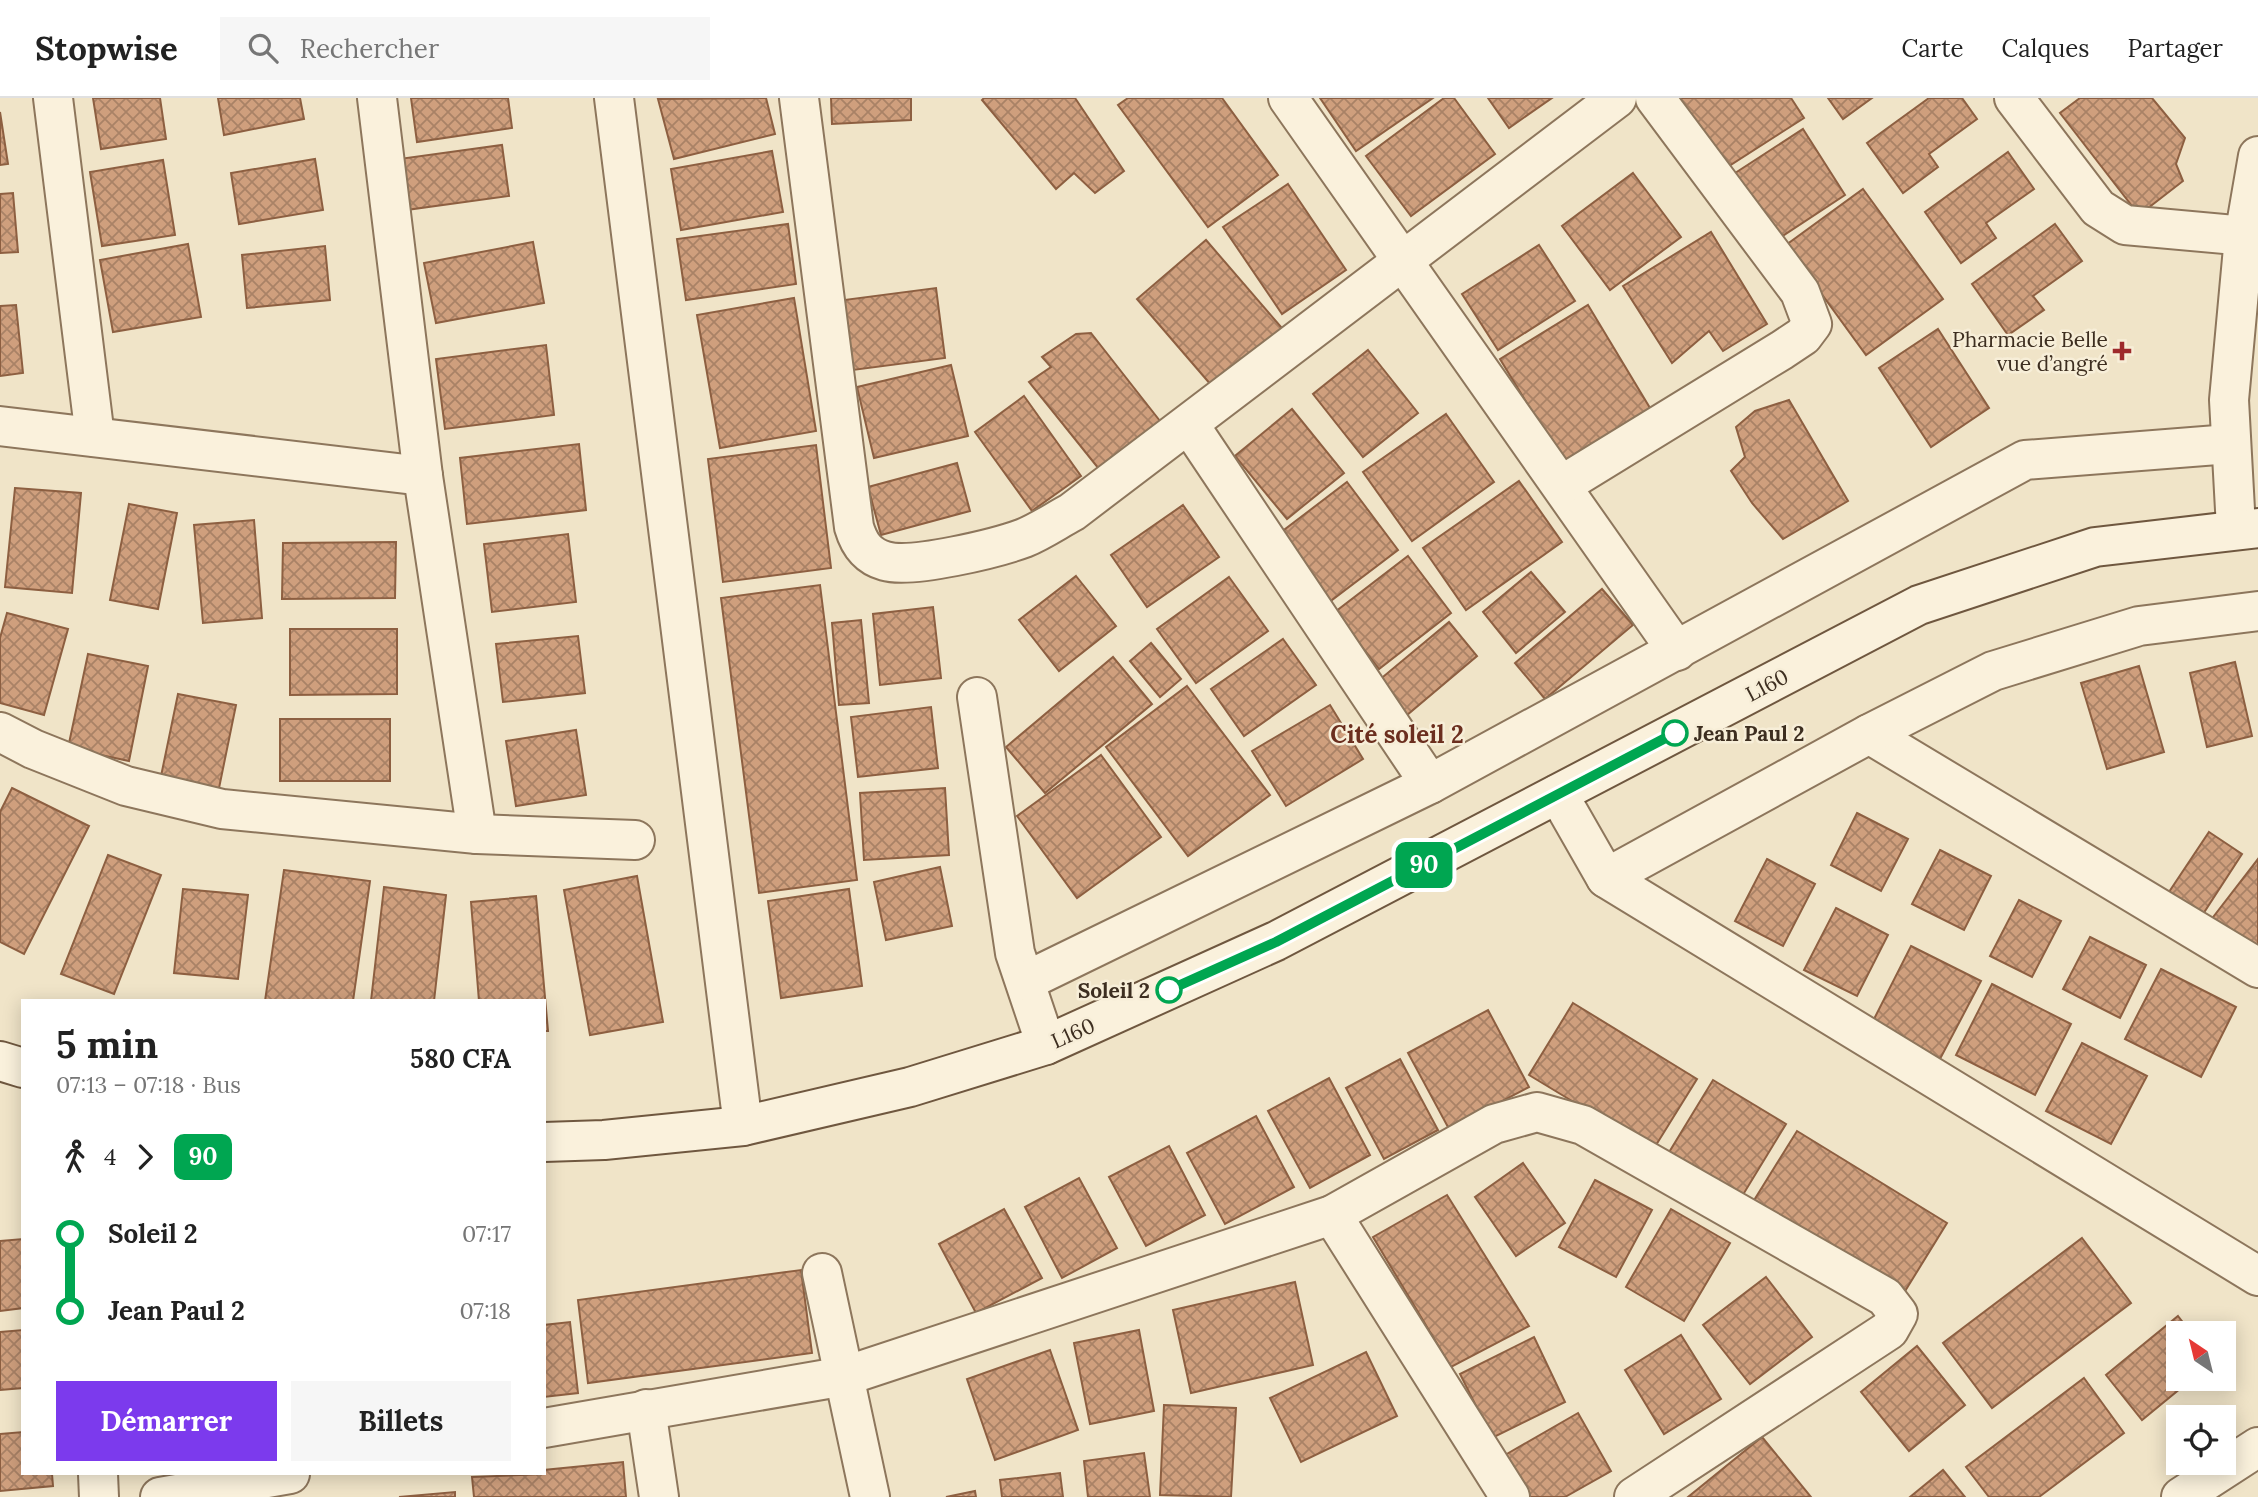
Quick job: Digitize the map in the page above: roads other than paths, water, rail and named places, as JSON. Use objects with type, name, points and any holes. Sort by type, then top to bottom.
[{"type":"street","points":[[53,98],[95,438]]},
{"type":"street","points":[[377,98],[423,476],[477,834]]},
{"type":"street","points":[[614,98],[743,1126]]},
{"type":"street","points":[[799,98],[854,527],[863,548],[883,561],[896,564],[961,555],[1025,537],[1072,512],[1190,426],[1403,258],[1617,98]]},
{"type":"street","points":[[1288,98],[1677,651]]},
{"type":"street","points":[[1562,485],[1803,336],[1812,324],[1800,292],[1655,98]]},
{"type":"street","points":[[2014,98],[2098,208],[2125,225],[2251,237]]},
{"type":"street","points":[[2247,528],[2230,444],[2230,400],[2251,237],[2258,156]]},
{"type":"street","points":[[0,426],[423,476]]},
{"type":"street","points":[[1190,426],[1430,784]]},
{"type":"street","points":[[1026,981],[1430,784],[2025,460],[2230,444]]},
{"type":"street","name":"L160","points":[[546,1142],[604,1140],[743,1126],[910,1087],[1046,1045],[1276,942],[1919,605],[2095,547],[2247,528]]},
{"type":"street","points":[[1606,878],[1870,734],[1993,671],[2138,626],[2258,611]]},
{"type":"street","points":[[977,697],[1015,953],[1046,1045]]},
{"type":"street","points":[[0,732],[86,772],[162,797],[222,808],[477,834],[635,840]]},
{"type":"street","points":[[1870,734],[2258,968]]},
{"type":"street","points":[[1559,794],[1606,878],[2258,1276]]},
{"type":"street","points":[[0,1061],[21,1067]]},
{"type":"street","points":[[546,1428],[845,1376],[1332,1215],[1494,1124],[1537,1112],[1583,1125],[1885,1297],[1898,1314],[1889,1330],[1634,1497]]},
{"type":"street","points":[[1332,1215],[1510,1497]]},
{"type":"street","points":[[822,1273],[870,1497]]},
{"type":"street","points":[[646,1409],[659,1497]]},
{"type":"street","points":[[2180,1497],[2258,1447]]},
{"type":"street","points":[[98,1475],[99,1497]]},
{"type":"street","points":[[160,1497],[284,1475]]},
{"type":"place","name":"Pharmacie Belle vue d’angré","points":[[2122,351]]},
{"type":"place","name":"Jean Paul 2","points":[[1675,733]]},
{"type":"place","name":"Soleil 2","points":[[1169,990]]},
{"type":"district","name":"Cité soleil 2","points":[[1397,734]]}]
